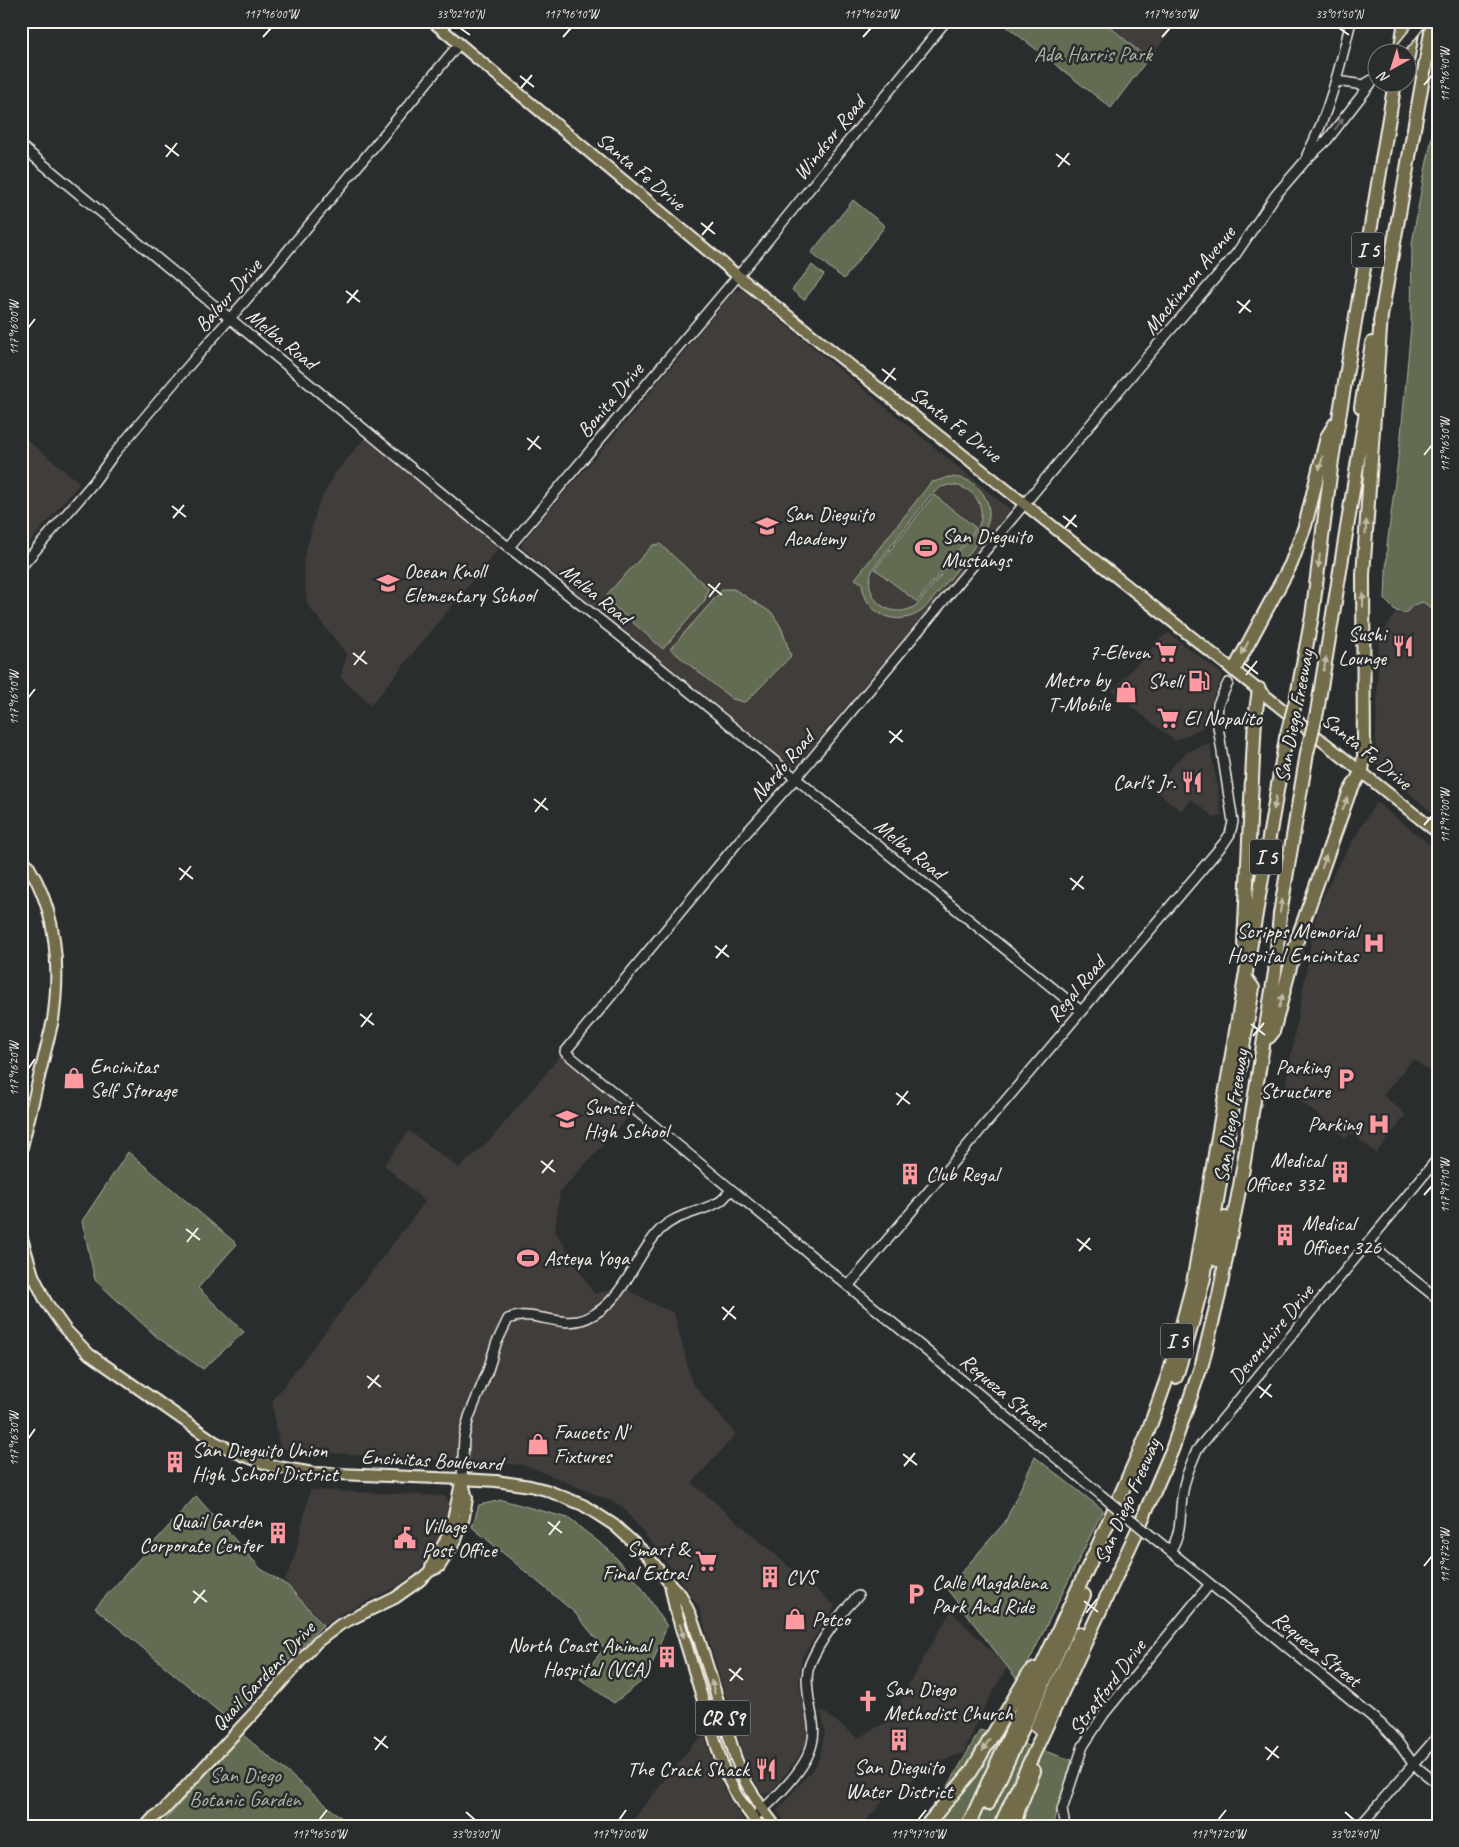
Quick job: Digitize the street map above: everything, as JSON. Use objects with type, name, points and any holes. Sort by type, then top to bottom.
[{"type":"highway","points":[[1401,42],[1405,21]]},
{"type":"highway","points":[[1410,42],[1414,21]]},
{"type":"highway","points":[[1358,463],[1354,450],[1424,21]]},
{"type":"highway","name":"San Diego Freeway","points":[[1000,1826],[1138,1529],[1172,1450],[1202,1364],[1219,1295],[1230,1242],[1275,972],[1280,914],[1307,753],[1317,712],[1381,315],[1433,21]]},
{"type":"highway","name":"San Diego Freeway","points":[[968,1826],[1097,1548],[1146,1437],[1170,1370],[1193,1283],[1286,738],[1297,696],[1312,616],[1332,460],[1393,92]]},
{"type":"highway","points":[[1332,460],[1343,449],[1402,92]]},
{"type":"highway","points":[[1263,1045],[1273,1032],[1298,937],[1349,793],[1362,771],[1364,756],[1363,575],[1381,315]]},
{"type":"highway","points":[[1234,670],[1291,564],[1305,526],[1328,436],[1339,418]]},
{"type":"highway","points":[[1242,999],[1255,718],[1260,689]]},
{"type":"highway","points":[[991,1826],[1142,1503],[1167,1440],[1195,1358],[1209,1305],[1233,1178],[1264,990],[1275,972]]},
{"type":"highway","points":[[978,1826],[1146,1459],[1172,1391],[1204,1278],[1253,988],[1245,977]]},
{"type":"highway","points":[[1014,1826],[1019,1808],[1102,1607]]},
{"type":"highway","points":[[926,1826],[970,1772],[1029,1673],[1043,1662]]},
{"type":"main road","name":"Santa Fe Drive","points":[[432,21],[738,276],[1260,689],[1438,833]]},
{"type":"main road","points":[[21,855],[34,876],[48,910],[53,929],[57,960],[56,998],[53,1020],[21,1151]]},
{"type":"main road","name":"Encinitas Boulevard","points":[[21,1235],[35,1280],[46,1302],[65,1329],[89,1354],[215,1442],[242,1455],[272,1466],[292,1470],[315,1473],[496,1481],[530,1486],[546,1490],[583,1505],[620,1530],[646,1554],[681,1595],[691,1616],[736,1760],[746,1783],[775,1826]]},
{"type":"main road","name":"Quail Gardens Drive","points":[[154,1826],[163,1811],[317,1642],[341,1624],[395,1598],[430,1571],[432,1562],[446,1540],[454,1518],[462,1479]]},
{"type":"main road","name":"Encinitas Boulevard","points":[[670,1584],[675,1608],[724,1770],[737,1796],[756,1822]]},
{"type":"main road","name":"Quail Gardens Drive","points":[[146,1826],[163,1811]]},
{"type":"street","name":"Windsor Road","points":[[738,276],[946,21]]},
{"type":"street","points":[[1306,160],[1337,81],[1351,21]]},
{"type":"street","points":[[1407,42],[1424,21]]},
{"type":"street","name":"Balour Drive","points":[[21,567],[94,482],[114,454],[230,320],[459,44]]},
{"type":"street","points":[[1337,81],[1363,85],[1366,84]]},
{"type":"street","name":"Mackinnon Avenue","points":[[1025,503],[1236,254],[1266,209],[1306,160],[1327,140],[1366,90]]},
{"type":"street","name":"Melba Road","points":[[21,146],[230,320],[1081,1011]]},
{"type":"street","name":"Bonita Drive","points":[[509,547],[738,276]]},
{"type":"street","name":"Nardo Road","points":[[565,1052],[738,842],[795,779],[1025,503]]},
{"type":"street","name":"Regal Road","points":[[849,1285],[1230,834],[1234,822],[1217,720],[1218,704],[1228,683]]},
{"type":"street","name":"Requeza Street","points":[[565,1052],[1382,1725],[1398,1741],[1414,1765],[1438,1784]]},
{"type":"street","name":"Devonshire Drive","points":[[1170,1552],[1175,1544],[1181,1525],[1182,1493],[1186,1474],[1197,1450],[1438,1158]]},
{"type":"street","points":[[462,1479],[464,1437],[469,1417],[488,1370],[496,1344],[508,1319],[525,1314],[557,1321],[576,1322],[602,1310],[618,1294],[648,1244],[660,1230],[670,1222],[719,1203],[731,1190]]},
{"type":"street","points":[[1368,1243],[1438,1299]]},
{"type":"street","name":"Stratford Drive","points":[[1065,1825],[1062,1810],[1083,1746],[1104,1714],[1210,1584]]},
{"type":"street","points":[[756,1822],[763,1810],[798,1771],[813,1744],[813,1720],[807,1677],[809,1665],[835,1623],[858,1596]]},
{"type":"street","points":[[1360,1826],[1438,1736]]},
{"type":"shaded area","points":[[1103,21],[1180,21],[1148,59]]},
{"type":"shaded area","name":"San Dieguito Academy","points":[[742,289],[1012,511],[796,766],[790,767],[522,548],[522,542],[617,432],[734,291]]},
{"type":"shaded area","points":[[21,435],[80,483],[21,553]]},
{"type":"shaded area","name":"Ocean Knoll Elementary School","points":[[365,438],[499,548],[371,705],[340,677],[347,655],[307,604],[303,562],[318,505],[335,473]]},
{"type":"shaded area","points":[[1424,602],[1438,613],[1438,818],[1375,763],[1379,640],[1396,611],[1406,613],[1413,605]]},
{"type":"shaded area","points":[[1169,633],[1223,675],[1210,705],[1208,725],[1175,741],[1112,691],[1162,637]]},
{"type":"shaded area","points":[[1210,744],[1222,816],[1215,818],[1191,799],[1181,811],[1154,789],[1186,753],[1203,745]]},
{"type":"shaded area","name":"Scripps Memorial Hospital Encinitas","points":[[1376,802],[1438,851],[1438,1078],[1413,1059],[1383,1095],[1406,1115],[1376,1153],[1351,1133],[1346,1138],[1285,1088],[1317,910],[1337,867]]},
{"type":"shaded area","points":[[561,1055],[632,1113],[560,1192],[555,1231],[594,1294],[622,1287],[674,1313],[692,1383],[736,1434],[692,1483],[835,1606],[802,1657],[799,1683],[808,1723],[806,1743],[796,1761],[770,1793],[762,1794],[745,1761],[699,1608],[681,1580],[622,1506],[526,1465],[410,1459],[280,1449],[272,1401],[425,1202],[384,1165],[409,1131],[459,1168],[491,1139]]},
{"type":"shaded area","points":[[310,1490],[445,1496],[452,1505],[439,1544],[420,1569],[396,1587],[323,1625],[288,1586],[285,1580],[294,1560]]},
{"type":"shaded area","points":[[951,1611],[1007,1667],[983,1710],[963,1754],[955,1755],[890,1793],[866,1821],[867,1826],[788,1826],[777,1811],[816,1765],[825,1731],[820,1709],[858,1738],[893,1718],[907,1687]]},
{"type":"shaded area","points":[[705,1736],[725,1791],[747,1826],[628,1826],[695,1742]]},
{"type":"green space","name":"Ada Harris Park","points":[[1008,21],[1103,21],[1148,59],[1111,108],[1005,25]]},
{"type":"green space","points":[[1438,108],[1438,613],[1423,602],[1413,605],[1406,613],[1396,611],[1385,600],[1387,546],[1401,435],[1411,326],[1412,244]]},
{"type":"green space","points":[[853,200],[885,226],[844,279],[811,253]]},
{"type":"green space","points":[[812,265],[824,275],[804,300],[792,290]]},
{"type":"green space","points":[[953,477],[962,478],[973,484],[987,501],[989,509],[988,522],[970,553],[923,610],[913,616],[903,618],[884,616],[869,603],[864,594],[862,583],[855,579],[932,481]],"holes":[[[949,485],[958,486],[971,493],[980,505],[981,520],[978,528],[918,604],[898,611],[881,605],[874,598],[871,590],[870,580],[873,569],[930,496],[941,487]]]},
{"type":"green space","name":"San Dieguito Mustangs","points":[[934,495],[976,528],[917,602],[875,569]]},
{"type":"green space","points":[[660,544],[708,588],[705,600],[663,649],[607,600],[608,593],[653,545]]},
{"type":"green space","points":[[723,589],[734,589],[772,613],[781,627],[791,656],[744,702],[732,699],[670,649]]},
{"type":"green space","points":[[128,1152],[237,1244],[198,1288],[244,1332],[203,1369],[158,1338],[95,1280],[82,1221]]},
{"type":"green space","points":[[1035,1457],[1103,1510],[1019,1682],[947,1589],[1005,1522]]},
{"type":"green space","points":[[196,1496],[261,1569],[288,1586],[323,1625],[230,1721],[95,1608]]},
{"type":"green space","points":[[502,1500],[568,1518],[609,1550],[640,1585],[667,1626],[647,1677],[614,1703],[580,1679],[604,1648],[574,1612],[472,1527],[479,1505]]},
{"type":"green space","points":[[980,1730],[1072,1760],[1052,1826],[916,1826],[946,1790]]},
{"type":"green space","name":"San Diego Botanic Garden","points":[[242,1734],[351,1826],[160,1826]]},
{"type":"place","name":"San Dieguito Academy","points":[[767,526]]},
{"type":"place","name":"San Dieguito Mustangs","points":[[926,548]]},
{"type":"place","name":"Ocean Knoll Elementary School","points":[[388,583]]},
{"type":"place","name":"Sushi Lounge","points":[[1403,646]]},
{"type":"place","name":"7-Eleven","points":[[1166,652]]},
{"type":"place","name":"Shell","points":[[1199,681]]},
{"type":"place","name":"Metro by T-Mobile","points":[[1126,692]]},
{"type":"place","name":"El Nopalito","points":[[1168,718]]},
{"type":"place","name":"Carl's Jr.","points":[[1192,782]]},
{"type":"place","name":"Scripps Memorial Hospital Encinitas","points":[[1374,943]]},
{"type":"place","name":"Encinitas Self Storage","points":[[74,1078]]},
{"type":"place","name":"Parking Structure","points":[[1346,1079]]},
{"type":"place","name":"Sunset High School","points":[[567,1119]]},
{"type":"place","name":"Parking","points":[[1379,1124]]},
{"type":"place","name":"Medical Offices 332","points":[[1340,1172]]},
{"type":"place","name":"Club Regal","points":[[910,1174]]},
{"type":"place","name":"Medical Offices 326","points":[[1285,1235]]},
{"type":"place","name":"Asteya Yoga","points":[[528,1258]]},
{"type":"place","name":"Faucets N' Fixtures","points":[[538,1444]]},
{"type":"place","name":"San Dieguito Union High School District","points":[[175,1462]]},
{"type":"place","name":"Quail Garden Corporate Center","points":[[278,1533]]},
{"type":"place","name":"Village Post Office","points":[[405,1538]]},
{"type":"place","name":"Smart & Final Extra!","points":[[706,1561]]},
{"type":"place","name":"CVS","points":[[770,1577]]},
{"type":"place","name":"Calle Magdalena Park And Ride","points":[[916,1594]]},
{"type":"place","name":"Petco","points":[[795,1619]]},
{"type":"place","name":"North Coast Animal Hospital (VCA)","points":[[667,1657]]},
{"type":"place","name":"San Diego Methodist Church","points":[[868,1701]]},
{"type":"place","name":"San Dieguito Water District","points":[[899,1740]]},
{"type":"place","name":"The Crack Shack","points":[[766,1769]]}]
